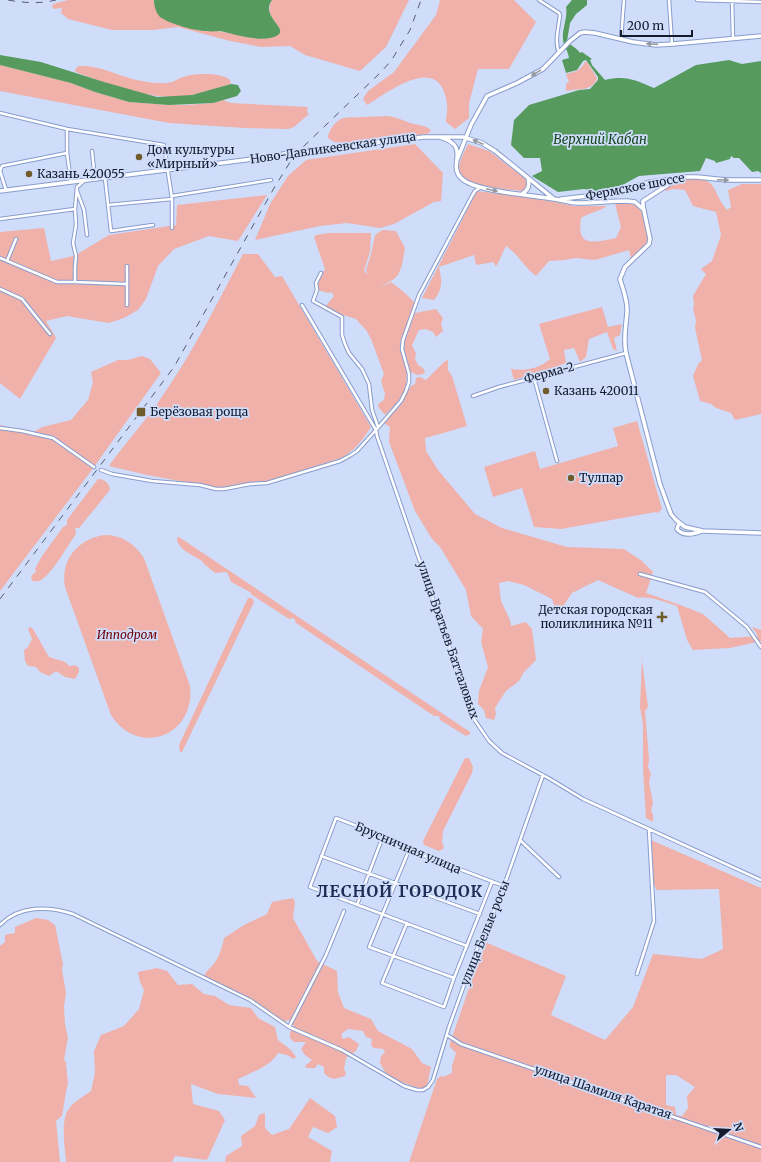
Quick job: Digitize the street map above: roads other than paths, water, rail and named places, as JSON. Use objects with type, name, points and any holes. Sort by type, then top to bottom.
[{"type":"street","points":[[539,0],[560,13],[557,40],[557,49],[559,52]]},
{"type":"street","points":[[621,40],[624,0]]},
{"type":"street","points":[[669,0],[672,44]]},
{"type":"street","points":[[697,0],[761,2]]},
{"type":"street","points":[[732,0],[733,38]]},
{"type":"street","points":[[457,160],[465,137],[486,96],[534,75],[543,69],[577,35],[585,32],[621,40],[656,45],[761,36]]},
{"type":"street","points":[[0,112],[67,129],[164,144],[169,169],[172,198],[172,228]]},
{"type":"street","points":[[460,136],[471,125]]},
{"type":"street","points":[[67,129],[67,153],[72,182],[77,189],[82,203],[87,236]]},
{"type":"street","points":[[437,136],[454,144],[457,151],[458,174],[462,179],[470,184],[474,190],[472,196]]},
{"type":"street","name":"Ново-Давликеевская улица","points":[[0,191],[245,160],[311,150],[437,136],[460,136]]},
{"type":"street","name":"Фермское шоссе","points":[[460,136],[482,143],[495,151],[555,199],[578,198],[614,193],[650,182],[685,177],[727,180],[761,180]]},
{"type":"street","points":[[92,151],[95,179]]},
{"type":"street","points":[[6,191],[0,171],[2,166],[67,153]]},
{"type":"street","points":[[685,177],[677,179],[643,201],[650,239],[648,244],[625,267],[620,279],[626,299],[627,311],[624,339],[626,353],[660,484],[671,514],[685,527],[703,531],[761,533]]},
{"type":"street","points":[[105,178],[111,231],[153,225]]},
{"type":"street","points":[[522,194],[529,187],[528,178]]},
{"type":"street","points":[[75,282],[76,256],[73,243],[76,225],[75,209],[77,189],[86,180]]},
{"type":"street","points":[[108,206],[172,198],[271,180]]},
{"type":"street","name":"Фермское шоссе","points":[[470,184],[480,187],[578,203],[635,202],[644,210]]},
{"type":"street","points":[[102,470],[112,474],[152,481],[200,485],[216,489],[267,483],[340,461],[357,451],[401,401],[406,391],[409,382],[409,374],[402,349],[403,340],[419,295],[472,196],[480,187]]},
{"type":"street","points":[[0,219],[75,209]]},
{"type":"street","points":[[6,261],[16,239]]},
{"type":"street","points":[[0,258],[57,282],[126,284]]},
{"type":"street","points":[[127,266],[127,305]]},
{"type":"street","points":[[321,273],[316,283],[313,301],[342,317],[342,335],[345,344],[349,353],[362,369],[369,384],[372,410],[377,428]]},
{"type":"street","points":[[0,289],[22,299],[50,334]]},
{"type":"street","name":"улица Братьев Батталовых","points":[[302,305],[377,428],[377,436],[474,719],[480,729],[502,753],[543,775],[593,805],[761,880]]},
{"type":"street","name":"Ферма-2","points":[[473,396],[626,353]]},
{"type":"street","points":[[534,378],[557,461]]},
{"type":"street","points":[[0,428],[43,435],[57,440],[94,467]]},
{"type":"street","points":[[679,522],[677,529],[682,533],[688,534],[703,531]]},
{"type":"street","points":[[640,574],[705,592],[747,627],[761,647]]},
{"type":"street","name":"улица Белые росы","points":[[289,1027],[342,1050],[404,1086],[420,1091],[426,1089],[433,1080],[477,948],[486,932],[504,886],[543,775]]},
{"type":"street","name":"Брусничная улица","points":[[321,856],[336,818],[383,836],[409,850],[504,886]]},
{"type":"street","points":[[637,974],[654,921],[649,830]]},
{"type":"street","points":[[358,905],[383,836]]},
{"type":"street","points":[[521,841],[559,877]]},
{"type":"street","points":[[409,850],[370,947],[454,978]]},
{"type":"street","points":[[468,946],[310,887],[321,856],[480,914]]},
{"type":"street","points":[[407,923],[382,983],[444,1007],[492,882]]},
{"type":"street","points":[[0,924],[16,913],[25,910],[44,908],[73,914],[250,1000],[289,1027],[326,955],[344,911]]},
{"type":"street","name":"улица Шамиля Каратая","points":[[447,1035],[461,1044],[761,1147]]},
{"type":"water","points":[[154,0],[272,0],[269,6],[269,11],[280,29],[280,32],[272,38],[265,39],[241,36],[220,31],[202,31],[176,25],[157,14]]},
{"type":"water","name":"Верхний Кабан","points":[[572,0],[587,0],[587,5],[576,14],[570,23],[567,41],[580,53],[582,52],[592,59],[590,60],[592,65],[605,80],[625,78],[654,88],[696,65],[729,60],[742,64],[761,61],[761,173],[758,171],[752,172],[739,158],[734,158],[731,156],[730,159],[716,163],[715,161],[706,158],[700,171],[639,176],[615,189],[602,192],[584,189],[558,192],[532,176],[542,171],[540,158],[524,158],[511,145],[514,120],[529,105],[579,90],[590,89],[598,80],[598,77],[586,60],[583,61],[577,70],[566,73],[562,60],[569,58],[563,41],[563,35],[566,7]]},
{"type":"water","points":[[0,55],[41,62],[157,97],[192,95],[231,84],[238,85],[241,91],[237,96],[213,103],[169,105],[129,102],[71,83],[0,65]]},
{"type":"railway","points":[[8,0],[32,3],[56,0]]},
{"type":"railway","points":[[0,599],[174,367],[274,188],[292,159],[391,61],[410,30],[421,0]]},
{"type":"place","name":"Дом культуры «Мирный»","points":[[139,157]]},
{"type":"place","name":"Казань 420055","points":[[29,174]]},
{"type":"place","name":"Казань 420011","points":[[546,391]]},
{"type":"place","name":"Берёзовая роща","points":[[141,412]]},
{"type":"place","name":"Тулпар","points":[[571,478]]},
{"type":"place","name":"Детская городская поликлиника №11","points":[[662,617]]},
{"type":"district","name":"ЛЕСНОЙ ГОРОДОК","points":[[400,891]]},
{"type":"park label","name":"Ипподром","points":[[127,635]]}]
